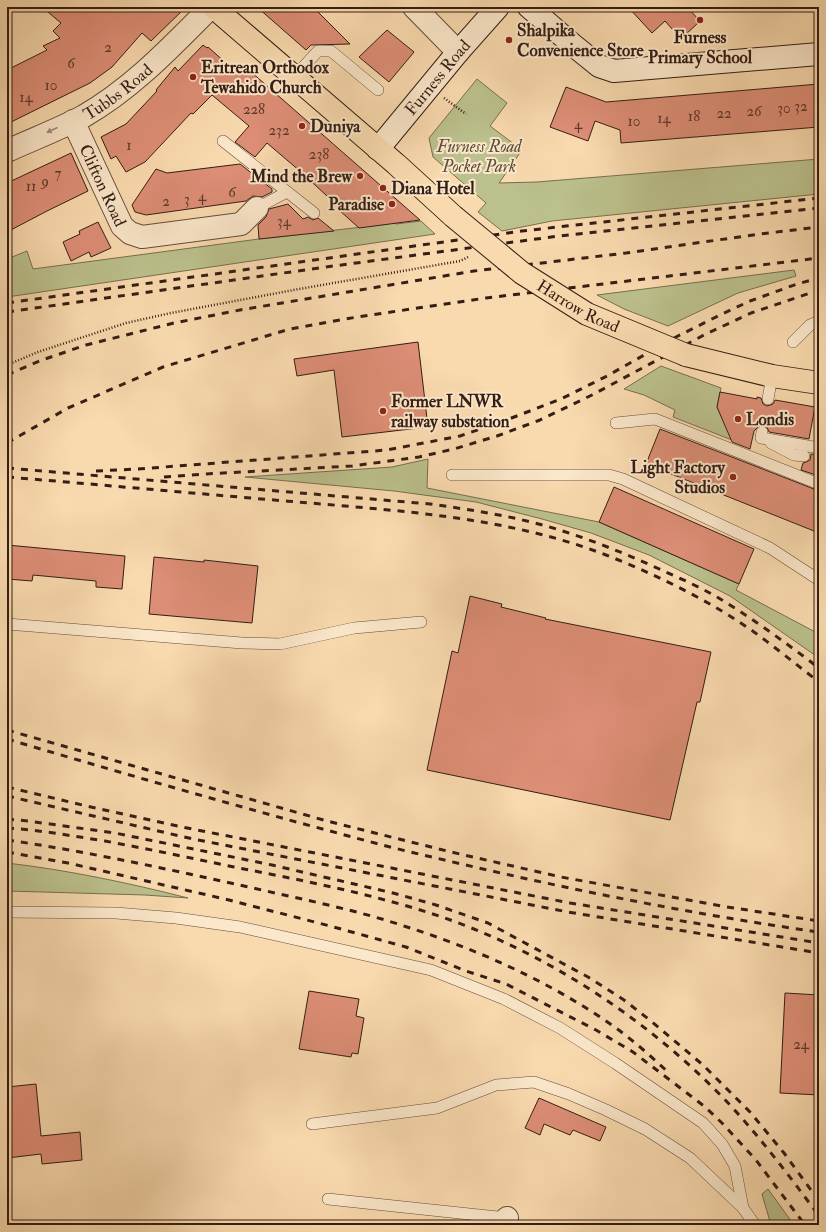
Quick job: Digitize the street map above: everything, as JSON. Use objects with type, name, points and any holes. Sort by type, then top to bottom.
[{"type":"main road","name":"Harrow Road","points":[[212,7],[378,149],[453,216],[522,273],[587,314],[686,355],[772,376],[819,383]]},
{"type":"street","name":"Tubbs Road","points":[[7,151],[85,116],[122,91],[156,61],[212,7]]},
{"type":"street","points":[[414,7],[458,52]]},
{"type":"street","name":"Furness Road","points":[[378,149],[458,52],[498,7]]},
{"type":"street","points":[[529,7],[573,46],[599,66],[614,71],[819,54]]},
{"type":"street","name":"Clifton Road","points":[[73,121],[122,226],[130,233],[142,237],[241,224],[257,208]]},
{"type":"lane","points":[[294,77],[318,51],[331,50],[378,90]]},
{"type":"lane","points":[[223,141],[314,213]]},
{"type":"lane","points":[[257,208],[287,192]]},
{"type":"lane","points":[[793,342],[810,325],[819,321]]},
{"type":"lane","points":[[768,399],[772,376]]},
{"type":"lane","points":[[616,423],[655,419],[819,484]]},
{"type":"lane","points":[[804,456],[794,455],[762,435],[819,448]]},
{"type":"lane","points":[[452,475],[610,474],[770,548],[819,580]]},
{"type":"lane","points":[[7,624],[242,643],[280,644],[354,628],[420,622]]},
{"type":"lane","points":[[7,912],[116,913],[176,918],[240,927],[431,970],[504,999],[560,1028],[622,1067],[703,1123],[722,1144],[735,1166],[743,1208]]},
{"type":"lane","points":[[312,1124],[437,1108],[496,1085],[534,1082],[582,1099],[606,1110],[645,1129],[690,1158],[743,1208],[755,1225]]},
{"type":"lane","points":[[328,1199],[506,1221]]},
{"type":"path","points":[[442,96],[466,114]]},
{"type":"path","points":[[7,365],[45,349],[134,321],[299,288],[460,260],[468,257]]},
{"type":"green space","name":"Furness Road Pocket Park","points":[[477,79],[507,103],[490,126],[522,150],[499,183],[537,182],[819,159],[819,194],[552,221],[502,231],[478,212],[486,203],[433,157],[429,138]]},
{"type":"green space","points":[[391,221],[396,224],[421,221],[435,234],[7,297],[7,259],[27,251],[33,269],[259,239],[388,224]]},
{"type":"green space","points":[[794,270],[796,276],[738,293],[668,326],[624,309],[597,295]]},
{"type":"green space","points":[[661,366],[721,388],[717,407],[732,440],[673,417],[675,410],[644,395],[624,389]]},
{"type":"green space","points":[[428,459],[427,488],[599,522],[739,584],[736,590],[819,634],[819,658],[730,596],[649,555],[591,533],[476,502],[394,491],[245,477],[392,467]]},
{"type":"green space","points":[[7,863],[53,869],[143,887],[188,898],[145,895],[7,891]]},
{"type":"green space","points":[[768,1189],[794,1225],[771,1225],[762,1194]]},
{"type":"building","points":[[42,7],[186,7],[151,41],[142,33],[112,67],[90,83],[7,124],[7,70],[47,50],[43,46],[60,38],[53,31],[61,23]]},
{"type":"building","points":[[257,7],[313,7],[350,44],[311,45],[306,50]]},
{"type":"building","points":[[628,7],[687,7],[700,21],[681,39],[665,21],[652,33]]},
{"type":"building","points":[[387,30],[414,52],[389,82],[359,57]]},
{"type":"building","points":[[203,45],[207,48],[208,47],[235,71],[242,64],[420,220],[359,228],[301,172],[267,143],[255,157],[235,142],[249,126],[212,95],[193,114],[191,113],[145,162],[126,172],[116,156],[111,159],[101,137],[126,124],[157,91],[156,90],[175,67],[178,71]]},
{"type":"building","points":[[819,84],[819,127],[621,143],[620,130],[595,121],[588,141],[550,127],[566,87],[606,102]]},
{"type":"building","points":[[71,153],[88,191],[7,232],[7,183]]},
{"type":"building","points":[[240,164],[272,189],[272,192],[262,197],[253,196],[246,201],[146,215],[135,212],[132,205],[156,169],[167,173]]},
{"type":"building","points":[[288,204],[303,219],[308,217],[313,220],[318,218],[334,231],[259,239],[258,225],[266,217],[269,209]]},
{"type":"building","points":[[98,222],[111,248],[91,257],[89,252],[71,261],[63,242],[80,234],[79,231]]},
{"type":"building","points":[[418,342],[428,427],[342,437],[334,370],[297,376],[294,359]]},
{"type":"building","points":[[720,392],[757,399],[757,397],[761,398],[763,404],[767,406],[773,404],[775,400],[815,407],[809,439],[769,432],[767,427],[763,425],[759,426],[754,431],[750,449],[732,442],[717,407]]},
{"type":"building","name":"Light Factory Studios","points":[[660,429],[819,491],[819,533],[646,464]]},
{"type":"building","points":[[811,454],[819,455],[819,476],[801,470],[803,463],[810,460]]},
{"type":"building","points":[[614,487],[754,549],[739,584],[599,522]]},
{"type":"building","points":[[7,545],[125,556],[122,589],[96,587],[96,581],[33,575],[32,581],[7,579]]},
{"type":"building","points":[[154,557],[204,562],[204,560],[258,566],[252,623],[149,614]]},
{"type":"building","points":[[470,596],[502,604],[501,607],[546,618],[545,619],[711,652],[700,702],[697,702],[670,820],[427,770],[452,651],[458,653]]},
{"type":"building","points":[[309,991],[359,999],[356,1016],[364,1018],[358,1054],[352,1053],[351,1057],[299,1049]]},
{"type":"building","points":[[785,993],[819,995],[819,1095],[780,1093]]},
{"type":"building","points":[[36,1084],[41,1136],[80,1132],[82,1160],[42,1164],[41,1154],[7,1158],[7,1087]]},
{"type":"building","points":[[539,1098],[606,1127],[600,1141],[573,1130],[570,1135],[544,1124],[540,1135],[525,1128]]},
{"type":"railway","points":[[7,303],[522,231],[819,198]]},
{"type":"railway","points":[[7,312],[559,236],[819,208]]},
{"type":"railway","points":[[7,375],[42,360],[86,345],[174,323],[240,310],[474,271],[626,253],[819,227]]},
{"type":"railway","points":[[7,443],[68,408],[163,367],[290,329],[357,317],[486,298],[819,258]]},
{"type":"railway","points":[[96,471],[387,450],[460,436],[561,399],[718,316],[750,301],[797,284],[819,278]]},
{"type":"railway","points":[[164,477],[352,466],[419,457],[454,449],[497,436],[540,420],[592,395],[704,335],[751,313],[819,290]]},
{"type":"railway","points":[[7,468],[430,504],[496,514],[535,523],[582,537],[657,568],[702,589],[756,622],[819,668]]},
{"type":"railway","points":[[7,477],[415,513],[493,524],[531,532],[569,542],[606,555],[683,589],[738,621],[819,682]]},
{"type":"railway","points":[[7,730],[327,821],[451,852],[561,877],[721,906],[819,921]]},
{"type":"railway","points":[[7,739],[254,810],[418,854],[626,900],[819,932]]},
{"type":"railway","points":[[7,787],[182,827],[570,903],[819,943]]},
{"type":"railway","points":[[7,796],[193,839],[568,912],[819,953]]},
{"type":"railway","points":[[7,819],[115,833],[272,865],[393,893],[436,905],[488,923],[588,977],[624,1000],[651,1021],[703,1065],[750,1112],[784,1153],[819,1201]]},
{"type":"railway","points":[[7,828],[105,841],[363,894],[439,916],[480,931],[520,949],[596,993],[633,1019],[700,1075],[731,1106],[754,1133],[819,1216]]},
{"type":"railway","points":[[7,840],[131,862],[311,901],[369,915],[434,936],[515,969],[567,996],[616,1028],[644,1050],[670,1074]]},
{"type":"railway","points":[[7,852],[68,863],[229,900],[330,926],[406,947],[466,971],[506,984],[596,1030],[633,1052],[704,1106],[756,1160],[805,1225]]},
{"type":"place","name":"Furness Primary School","points":[[700,20]]},
{"type":"place","name":"Shalpika Convenience Store","points":[[509,40]]},
{"type":"place","name":"Eritrean Orthodox Tewahido Church","points":[[193,77]]},
{"type":"place","name":"Duniya","points":[[302,126]]},
{"type":"place","name":"Mind the Brew","points":[[360,176]]},
{"type":"place","name":"Diana Hotel","points":[[383,188]]},
{"type":"place","name":"Paradise","points":[[392,204]]},
{"type":"place","name":"Former LNWR railway substation","points":[[383,411]]},
{"type":"place","name":"Londis","points":[[738,419]]},
{"type":"place","name":"Light Factory Studios","points":[[733,477]]}]
